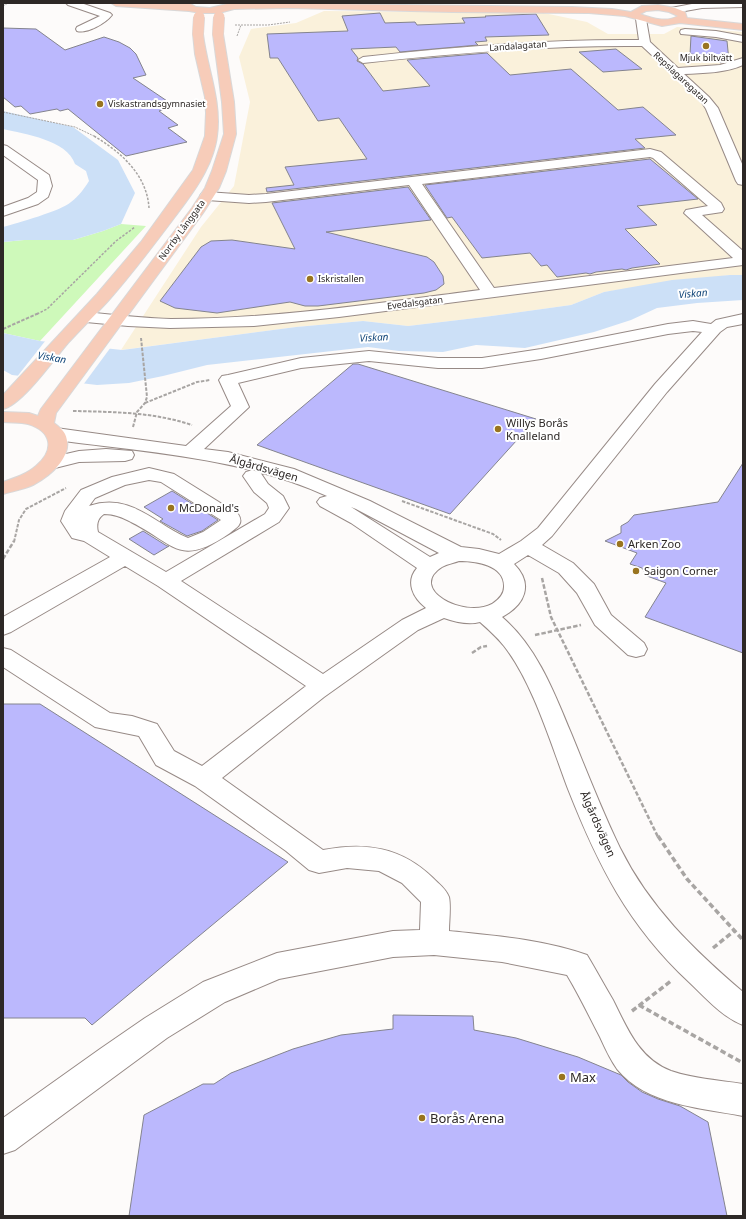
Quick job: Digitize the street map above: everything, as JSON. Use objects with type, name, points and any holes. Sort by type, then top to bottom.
[{"type":"main road","points":[[116,3],[209,10],[233,6],[345,5],[453,9],[575,9],[640,14],[658,8],[677,15],[743,26]]},
{"type":"main road","points":[[359,3],[450,6],[560,5],[640,14],[664,22],[677,15],[743,22]]},
{"type":"main road","name":"Norrby Långgata","points":[[50,429],[47,413],[114,321],[194,216],[207,196],[220,171],[230,134],[228,102],[218,34],[219,17],[233,6]]},
{"type":"main road","name":"Norrby Långgata","points":[[3,404],[17,392],[63,339],[86,317],[146,245],[185,193],[200,170],[211,136],[212,113],[211,97],[200,54],[198,34],[192,9]]},
{"type":"main road","points":[[3,417],[28,419],[50,429],[59,442],[59,450],[51,463],[36,476],[4,489]]},
{"type":"street","points":[[71,3],[107,15],[82,29]]},
{"type":"street","points":[[677,15],[702,5],[743,4]]},
{"type":"street","name":"Repslagaregatan","points":[[640,14],[645,43],[705,99],[712,108],[743,181]]},
{"type":"street","points":[[645,43],[653,30],[664,22]]},
{"type":"street","points":[[685,32],[716,34],[743,39]]},
{"type":"street","name":"Landalagatan","points":[[363,60],[543,44],[645,43]]},
{"type":"street","points":[[674,71],[724,67],[743,62]]},
{"type":"street","points":[[3,149],[44,178],[45,186],[43,194],[33,201],[3,212]]},
{"type":"street","points":[[207,196],[256,199],[650,153],[657,155],[716,206],[717,209],[691,213],[743,260]]},
{"type":"street","points":[[413,180],[490,293]]},
{"type":"street","points":[[715,250],[731,248]]},
{"type":"street","points":[[662,257],[700,252]]},
{"type":"street","name":"Evedalsgatan","points":[[86,317],[114,321],[156,323],[225,323],[378,308],[743,260]]},
{"type":"street","points":[[500,563],[528,546],[545,532],[661,388],[714,329],[722,323],[743,319]]},
{"type":"street","points":[[191,452],[240,407],[228,380],[301,363],[369,356],[438,363],[482,363],[541,354],[668,329],[693,326],[714,329]]},
{"type":"street","name":"Ålgårdsvägen","points":[[50,429],[228,458],[272,469],[330,490],[398,522],[418,535],[457,554]]},
{"type":"street","name":"Ålgårdsvägen","points":[[51,463],[66,458],[87,455],[134,455],[195,464],[253,476],[294,488],[331,504],[358,519],[429,566]]},
{"type":"street","points":[[88,535],[86,528],[88,519],[93,512],[101,508],[113,508],[128,513],[187,545],[196,543],[228,525],[231,518],[167,478],[148,474],[119,481],[88,494],[75,511],[71,521],[79,534],[88,535],[166,581],[323,686]]},
{"type":"street","points":[[166,581],[272,518],[279,508],[276,500],[261,488],[253,476]]},
{"type":"street","points":[[528,546],[566,568],[586,589],[603,620],[636,649]]},
{"type":"street","points":[[457,554],[472,554],[487,557],[500,563],[510,572],[515,582],[515,592],[510,602],[500,610],[486,615],[455,615],[441,610],[430,603],[421,589],[420,584],[422,574],[429,566],[441,558],[457,554]]},
{"type":"street","points":[[3,627],[125,557]]},
{"type":"street","points":[[204,779],[323,686],[410,625],[441,610]]},
{"type":"street","name":"Ålgårdsvägen","points":[[486,615],[512,640],[528,665],[544,696],[598,829],[629,890],[663,938],[691,966],[743,1011]]},
{"type":"street","points":[[3,656],[104,721],[132,725],[148,730],[154,743],[165,758],[204,779],[295,843],[319,862],[347,857],[383,860],[412,875],[435,898],[434,942]]},
{"type":"street","points":[[3,1138],[111,1058],[214,992],[277,966],[392,944],[434,942],[502,949],[577,964],[611,1027],[621,1050],[631,1062],[652,1078],[674,1086],[743,1100]]},
{"type":"path","points":[[3,6],[8,3]]},
{"type":"path","points":[[3,112],[76,128],[95,135],[124,159],[140,176],[148,196],[150,204],[149,211]]},
{"type":"path","points":[[3,329],[47,309],[116,242],[138,225]]},
{"type":"path","points":[[132,430],[137,412],[145,403],[147,397],[140,333]]},
{"type":"path","points":[[145,403],[197,382],[220,379],[228,380]]},
{"type":"path","points":[[3,559],[14,542],[19,520],[26,509],[52,494],[72,486]]},
{"type":"path","points":[[472,653],[481,647],[603,620]]},
{"type":"path","points":[[639,1005],[743,1062]]},
{"type":"shaded area","points":[[324,11],[544,13],[587,22],[608,34],[664,34],[677,27],[743,32],[743,275],[730,275],[604,292],[571,305],[484,317],[408,326],[363,321],[296,327],[121,350],[201,227],[234,186],[250,102],[239,57],[251,29],[296,23]]},
{"type":"green space","points":[[121,224],[146,226],[40,341],[3,333],[3,242],[24,240],[73,240]]},
{"type":"water","points":[[3,111],[73,127],[118,160],[135,193],[121,224],[73,240],[24,240],[3,242],[3,227],[66,205],[79,195],[89,181],[86,171],[75,164],[71,156],[55,144],[44,139],[3,129]]},
{"type":"water","name":"Viskan","points":[[743,275],[743,300],[697,303],[657,308],[631,320],[594,332],[525,348],[476,345],[443,352],[399,351],[368,347],[207,365],[129,383],[97,385],[12,375],[3,370],[3,333],[40,341],[122,350],[296,327],[363,321],[408,326],[484,317],[571,305],[604,292],[672,280]]},
{"type":"pier","points":[[46,340],[111,347],[83,385],[16,378]]},
{"type":"building","points":[[380,13],[385,23],[415,22],[417,25],[465,23],[462,18],[536,14],[549,35],[485,37],[487,41],[475,42],[478,45],[400,52],[396,47],[351,49],[358,58],[357,61],[363,64],[383,91],[430,86],[407,60],[487,53],[510,75],[571,69],[618,110],[643,107],[676,135],[635,139],[645,148],[267,192],[266,188],[294,185],[285,167],[367,159],[339,118],[318,121],[278,58],[270,58],[267,34],[348,31],[342,16]]},
{"type":"building","points":[[3,28],[36,29],[65,50],[104,37],[119,42],[130,48],[136,54],[146,75],[133,78],[176,107],[159,111],[178,125],[168,128],[187,142],[126,156],[68,109],[60,111],[57,109],[30,114],[21,106],[15,107],[3,97]]},
{"type":"building","name":"Mjuk biltvätt","points":[[691,36],[727,41],[729,61],[721,63],[702,55],[690,54]]},
{"type":"building","points":[[616,49],[642,69],[603,72],[579,52]]},
{"type":"building","points":[[650,159],[698,199],[637,206],[657,225],[625,229],[660,264],[626,270],[622,269],[557,277],[547,265],[541,266],[530,253],[482,258],[452,217],[447,218],[425,185]]},
{"type":"building","name":"Iskristallen","points":[[408,187],[431,220],[326,232],[427,257],[434,262],[443,276],[444,284],[436,290],[424,293],[318,306],[305,306],[290,302],[217,313],[175,308],[160,301],[201,247],[211,241],[232,240],[295,249],[272,203]]},
{"type":"building","points":[[353,364],[358,364],[536,419],[450,514],[257,445]]},
{"type":"building","points":[[743,463],[743,653],[645,617],[666,583],[647,576],[642,568],[630,564],[637,553],[605,541],[621,533],[621,526],[628,522],[634,515],[718,502]]},
{"type":"building","points":[[172,491],[218,520],[202,531],[187,536],[160,521],[163,519],[144,507]]},
{"type":"building","points":[[143,531],[169,546],[154,555],[129,539]]},
{"type":"building","points":[[3,704],[40,704],[288,862],[92,1025],[85,1018],[3,1018]]},
{"type":"building","name":"Borås Arena","points":[[393,1015],[473,1016],[474,1030],[516,1038],[578,1057],[621,1075],[642,1092],[680,1106],[708,1122],[727,1216],[129,1216],[144,1115],[203,1084],[214,1084],[231,1073],[293,1049],[341,1035],[393,1029]]},
{"type":"place","name":"Mjuk biltvätt","points":[[706,46]]},
{"type":"place","name":"Viskastrandsgymnasiet","points":[[100,104]]},
{"type":"place","name":"Iskristallen","points":[[310,279]]},
{"type":"place","name":"Willys Borås Knalleland","points":[[498,429]]},
{"type":"place","name":"McDonald's","points":[[171,508]]},
{"type":"place","name":"Arken Zoo","points":[[620,544]]},
{"type":"place","name":"Saigon Corner","points":[[636,571]]},
{"type":"place","name":"Max","points":[[562,1077]]},
{"type":"place","name":"Borås Arena","points":[[422,1118]]}]
